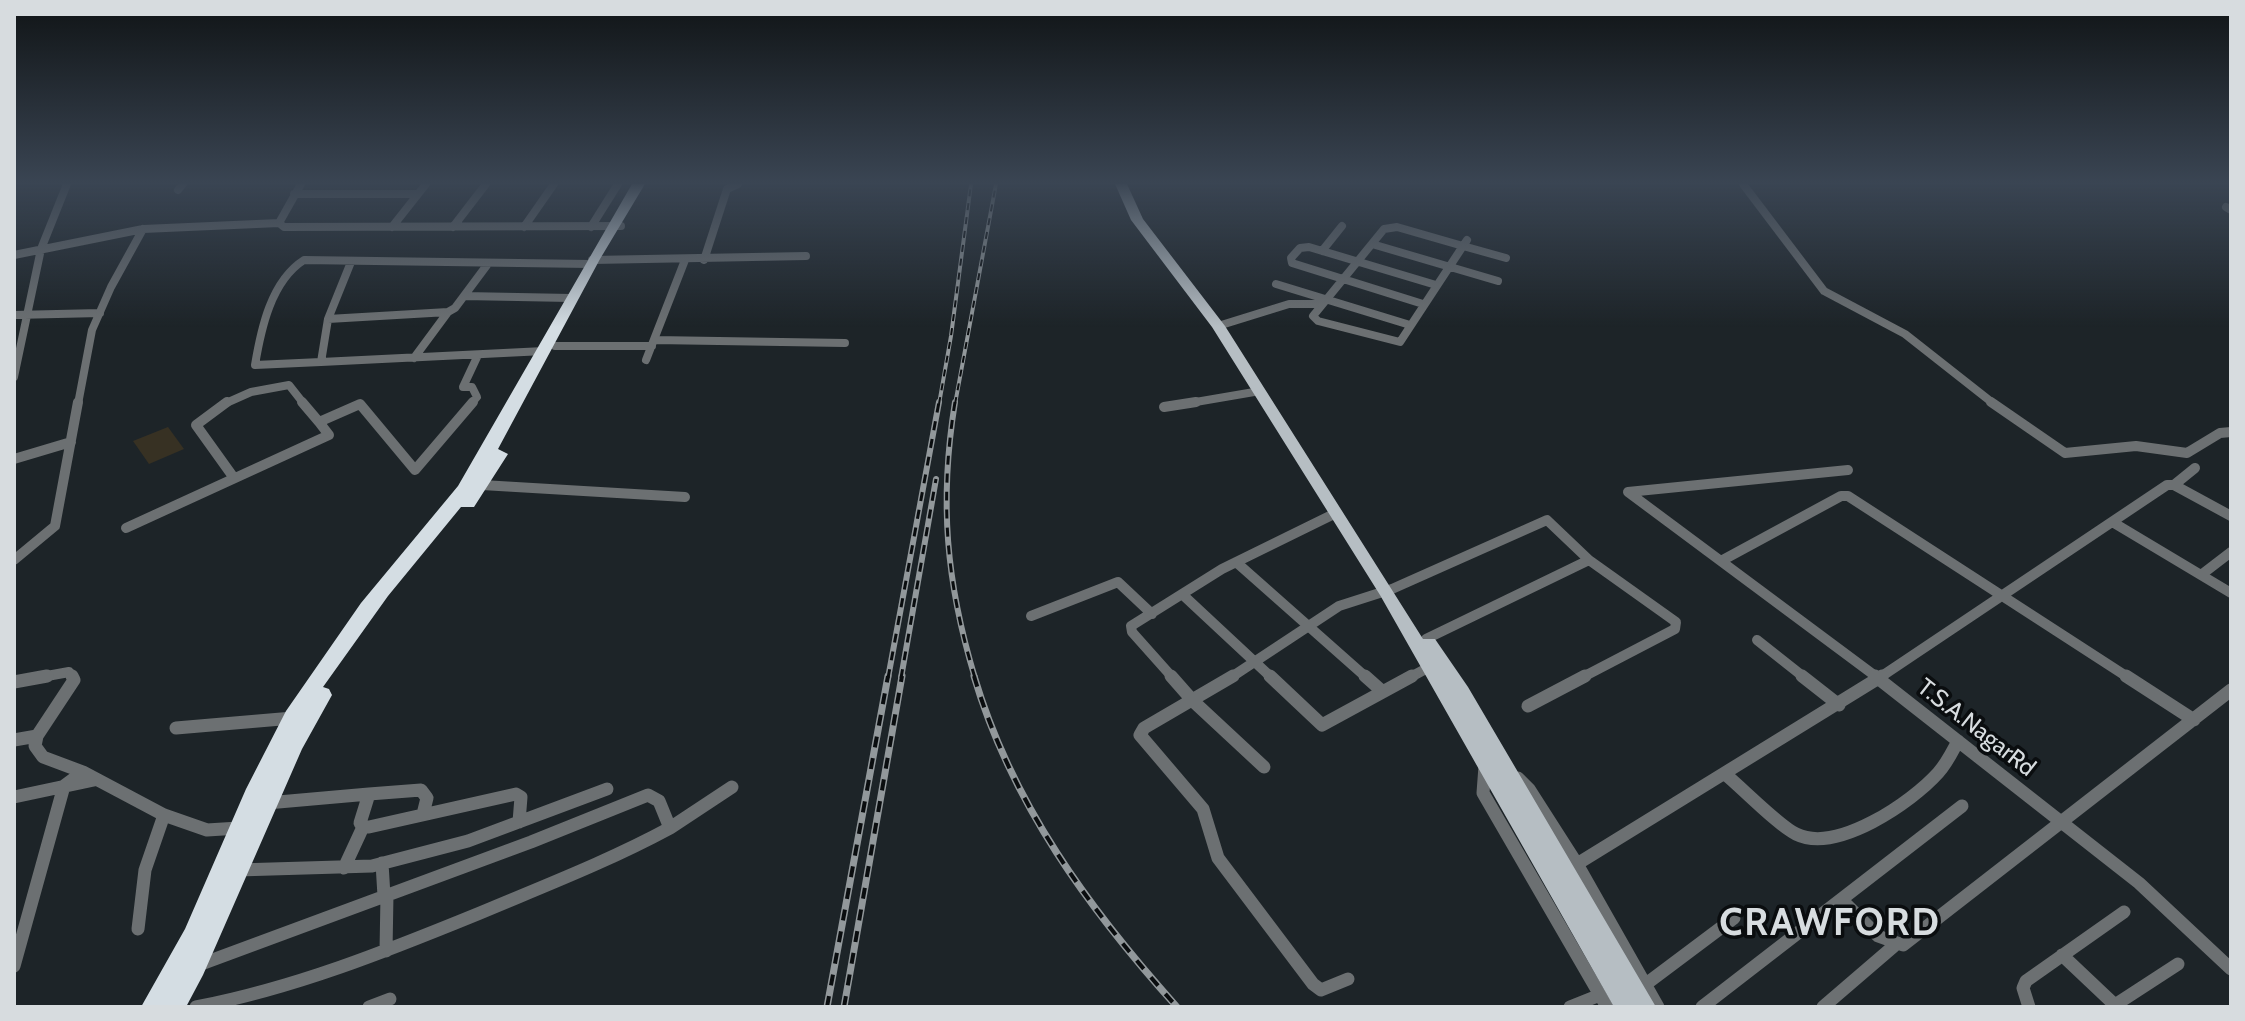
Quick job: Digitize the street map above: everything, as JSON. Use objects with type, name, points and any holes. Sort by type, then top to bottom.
[{"type":"highway","points":[[172,1007],[194,967],[228,871],[239,828],[293,718],[365,611],[482,485],[523,398],[595,261],[606,232]]},
{"type":"highway","points":[[549,349],[571,298],[595,261]]},
{"type":"highway","points":[[154,1007],[178,969],[327,687],[463,492],[523,398]]},
{"type":"main road","points":[[1146,232],[1220,326],[1336,513],[1426,639],[1494,766],[1645,1007]]},
{"type":"main road","points":[[1155,232],[1220,326],[1389,590],[1431,666],[1449,686]]},
{"type":"main road","points":[[1509,790],[1627,1007]]},
{"type":"street","points":[[14,377],[41,249],[48,232]]},
{"type":"street","points":[[14,255],[130,232]]},
{"type":"street","points":[[14,560],[55,526],[92,330],[142,232]]},
{"type":"street","points":[[704,260],[713,232]]},
{"type":"street","points":[[1322,251],[1337,232]]},
{"type":"street","points":[[1384,232],[1355,262],[1313,316],[1318,321],[1394,344],[1400,342],[1464,243]]},
{"type":"street","points":[[1411,232],[1464,243],[1506,258]]},
{"type":"street","points":[[1779,232],[1824,291],[1905,334],[1987,399],[2065,453],[2136,446],[2187,453],[2220,433],[2231,432]]},
{"type":"street","points":[[1372,244],[1498,281]]},
{"type":"street","points":[[1423,304],[1290,260],[1304,246],[1436,285]]},
{"type":"street","points":[[806,256],[487,265],[304,260],[292,266],[267,314],[255,365],[654,343],[845,343]]},
{"type":"street","points":[[646,360],[685,260]]},
{"type":"street","points":[[321,362],[328,319],[351,262]]},
{"type":"street","points":[[414,358],[487,265]]},
{"type":"street","points":[[1276,284],[1324,302],[1410,325]]},
{"type":"street","points":[[464,296],[571,298]]},
{"type":"street","points":[[1220,326],[1289,304],[1324,302]]},
{"type":"street","points":[[328,319],[448,312]]},
{"type":"street","points":[[14,315],[100,313]]},
{"type":"street","points":[[319,422],[360,404],[415,470],[477,397],[472,387],[463,387],[478,355]]},
{"type":"street","points":[[126,528],[329,435],[289,385],[252,391],[206,415],[196,425],[234,478]]},
{"type":"street","points":[[1164,407],[1260,391]]},
{"type":"street","points":[[14,459],[71,442]]},
{"type":"street","points":[[2174,485],[2195,468]]},
{"type":"street","name":"T.S.A.NagarRd","points":[[1848,470],[1789,472],[1695,487],[1628,492],[1878,678],[2139,883],[2231,969]]},
{"type":"street","points":[[482,485],[685,497]]},
{"type":"street","points":[[1577,864],[1839,705],[2167,485],[2174,485],[2231,516]]},
{"type":"street","points":[[1721,561],[1841,496],[1848,496],[2194,720]]},
{"type":"street","points":[[1264,767],[1193,701],[1130,629],[1236,562],[1336,513]]},
{"type":"street","points":[[1348,979],[1321,990],[1313,984],[1218,858],[1213,849],[1210,826],[1200,805],[1140,735],[1144,728],[1254,664],[1339,606],[1389,590],[1547,520],[1625,589],[1676,622],[1675,629],[1528,706]]},
{"type":"street","points":[[2114,523],[2231,593]]},
{"type":"street","points":[[2201,575],[2231,552]]},
{"type":"street","points":[[1426,639],[1589,560]]},
{"type":"street","points":[[1236,562],[1383,692]]},
{"type":"street","points":[[1031,616],[1118,582],[1152,614]]},
{"type":"street","points":[[1183,595],[1322,725],[1431,666]]},
{"type":"street","points":[[1757,640],[1839,705]]},
{"type":"street","points":[[14,682],[69,672],[74,680],[37,736],[35,746],[43,757],[122,790],[164,815],[207,830],[239,828]]},
{"type":"street","points":[[1823,1007],[1894,946],[1903,945],[2231,690]]},
{"type":"street","points":[[176,728],[293,718]]},
{"type":"street","points":[[14,740],[37,736]]},
{"type":"street","points":[[1725,774],[1796,834],[1809,839],[1835,838],[1899,805],[1939,772],[1958,741]]},
{"type":"street","points":[[1570,1007],[1603,1001],[1483,793],[1494,766],[1529,789],[1577,864],[1658,1007]]},
{"type":"street","points":[[14,966],[64,786],[83,772]]},
{"type":"street","points":[[14,797],[94,780]]},
{"type":"street","points":[[196,1007],[278,989],[386,951],[631,850],[732,787]]},
{"type":"street","points":[[228,871],[344,868],[382,863],[468,841],[607,789]]},
{"type":"street","points":[[267,803],[421,790],[427,798],[423,814]]},
{"type":"street","points":[[363,827],[360,823],[369,794]]},
{"type":"street","points":[[363,827],[516,794],[521,797],[519,822]]},
{"type":"street","points":[[194,967],[648,795],[659,801],[670,828]]},
{"type":"street","points":[[1702,1007],[1962,806]]},
{"type":"street","points":[[138,929],[142,871],[147,851],[164,815]]},
{"type":"street","points":[[344,868],[363,827]]},
{"type":"street","points":[[382,863],[386,896],[386,951]]},
{"type":"street","points":[[1842,900],[1894,946]]},
{"type":"street","points":[[2029,1007],[2023,988],[2026,981],[2124,912]]},
{"type":"street","points":[[1646,984],[1734,918]]},
{"type":"street","points":[[2062,955],[2116,1006],[2178,964]]},
{"type":"street","points":[[369,1007],[390,999]]},
{"type":"shaded area","points":[[168,427],[184,449],[149,464],[133,441]]},
{"type":"railway","points":[[939,404],[965,232]]},
{"type":"railway","points":[[955,404],[987,232]]},
{"type":"railway","points":[[888,678],[939,402]]},
{"type":"railway","points":[[955,402],[947,473],[948,541],[957,608],[975,678]]},
{"type":"railway","points":[[901,678],[936,479]]},
{"type":"railway","points":[[827,1007],[888,676]]},
{"type":"railway","points":[[844,1007],[902,676]]},
{"type":"railway","points":[[974,676],[1009,768],[1057,853],[1114,932],[1177,1007]]},
{"type":"district","name":"CRAWFORD","points":[[1830,924]]}]
